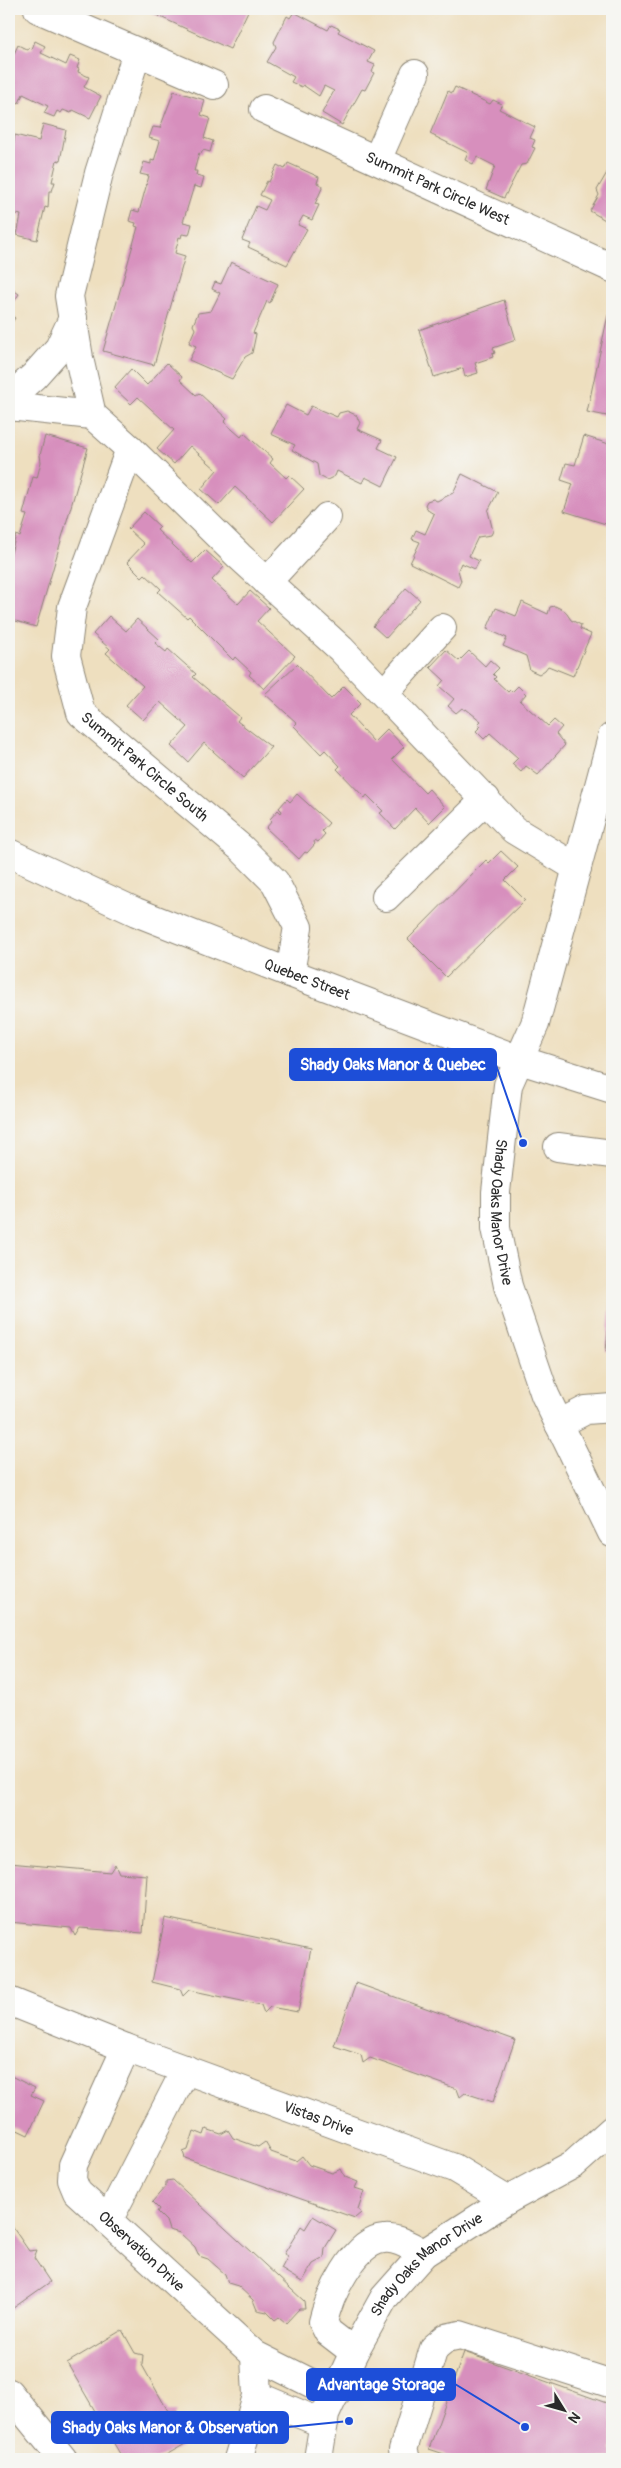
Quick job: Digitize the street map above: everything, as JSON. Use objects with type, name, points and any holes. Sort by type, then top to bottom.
[{"type":"street","points":[[38,9],[78,17],[137,52],[214,85]]},
{"type":"street","points":[[92,415],[69,296],[99,173],[137,52]]},
{"type":"street","points":[[377,160],[415,74]]},
{"type":"street","name":"Summit Park Circle West","points":[[264,109],[612,268]]},
{"type":"street","points":[[9,398],[34,376],[59,348],[73,318]]},
{"type":"street","points":[[9,406],[92,415],[130,449],[267,582],[341,649],[514,830],[577,868]]},
{"type":"street","name":"Summit Park Circle South","points":[[130,449],[72,607],[66,656],[81,714],[241,848],[275,882],[298,927],[290,973]]},
{"type":"street","points":[[267,582],[327,517]]},
{"type":"street","points":[[384,693],[442,628]]},
{"type":"street","name":"Shady Oaks Manor Drive","points":[[612,737],[535,1024],[508,1085],[496,1192],[496,1228],[508,1286],[545,1395],[612,1533]]},
{"type":"street","points":[[386,897],[486,799]]},
{"type":"street","name":"Quebec Street","points":[[9,853],[136,912],[290,973],[520,1060],[612,1089]]},
{"type":"street","points":[[558,1147],[612,1154]]},
{"type":"street","points":[[560,1424],[586,1410],[612,1408]]},
{"type":"street","name":"Vistas Drive","points":[[9,2001],[126,2048],[454,2168],[508,2200]]},
{"type":"street","name":"Observation Drive","points":[[126,2048],[73,2165],[72,2180],[77,2192],[255,2355],[335,2395]]},
{"type":"street","points":[[108,2221],[186,2069]]},
{"type":"street","name":"Shady Oaks Manor Drive","points":[[318,2459],[325,2415],[354,2352],[384,2298],[424,2253],[508,2200],[574,2164],[612,2130]]},
{"type":"street","points":[[354,2352],[328,2332],[323,2322],[326,2308],[351,2262],[365,2246],[384,2238],[400,2242],[424,2253]]},
{"type":"street","points":[[406,2459],[403,2450],[434,2348],[446,2338],[460,2335],[612,2384]]},
{"type":"street","points":[[238,2459],[257,2396],[255,2355]]},
{"type":"street","points":[[9,2393],[63,2459]]},
{"type":"street","points":[[257,2396],[324,2424]]},
{"type":"building","points":[[143,9],[249,9],[230,49]]},
{"type":"building","points":[[294,12],[328,30],[331,25],[340,29],[338,32],[374,51],[368,62],[375,65],[372,72],[374,73],[365,90],[362,89],[342,125],[322,113],[334,91],[324,86],[319,96],[303,85],[302,87],[291,82],[294,77],[267,62],[276,47],[274,42],[287,16],[290,18]]},
{"type":"building","points":[[35,41],[45,46],[41,53],[66,65],[70,56],[80,60],[77,68],[79,69],[78,72],[89,77],[84,87],[101,96],[90,118],[73,110],[71,113],[63,110],[61,113],[57,111],[54,117],[44,113],[48,106],[23,94],[19,103],[9,98],[12,91],[9,86],[9,65],[18,45],[28,50],[29,48],[32,49]]},
{"type":"building","points":[[455,87],[490,104],[493,100],[502,104],[499,109],[535,127],[530,138],[535,140],[532,147],[535,148],[527,164],[521,165],[504,198],[486,190],[495,166],[477,157],[473,164],[465,160],[468,153],[430,134],[448,91],[452,93]]},
{"type":"building","points":[[174,91],[205,100],[201,115],[210,118],[204,138],[213,141],[210,152],[203,150],[201,154],[199,153],[194,171],[197,171],[196,175],[204,177],[201,188],[194,186],[183,222],[192,224],[189,235],[182,234],[181,238],[179,237],[175,253],[185,256],[154,365],[103,351],[138,227],[135,226],[136,223],[129,221],[132,210],[139,212],[149,176],[140,174],[144,162],[151,164],[151,160],[154,161],[160,141],[149,138],[153,127],[160,128]]},
{"type":"building","points":[[43,124],[66,130],[60,161],[57,160],[52,182],[55,182],[52,191],[49,191],[48,208],[45,207],[37,240],[17,235],[21,215],[9,212],[9,172],[15,135],[39,141]]},
{"type":"building","points":[[288,163],[319,177],[317,183],[323,186],[315,204],[319,205],[312,220],[303,216],[298,225],[307,229],[287,265],[248,247],[250,243],[242,240],[256,206],[265,210],[270,200],[260,195],[267,181],[269,182],[277,165],[285,169]]},
{"type":"building","points":[[612,164],[612,224],[590,211],[599,195],[597,190]]},
{"type":"building","points":[[9,253],[14,257],[9,268]]},
{"type":"building","points":[[231,262],[278,284],[270,303],[267,301],[253,333],[256,334],[252,353],[245,357],[232,379],[189,360],[196,346],[189,343],[195,329],[193,325],[198,313],[211,311],[220,293],[212,289],[215,282],[221,284]]},
{"type":"building","points":[[9,287],[19,294],[9,309]]},
{"type":"building","points":[[504,300],[516,340],[493,348],[495,353],[492,354],[493,357],[475,363],[478,373],[465,377],[463,368],[434,377],[419,330]]},
{"type":"building","points":[[9,313],[15,318],[9,327]]},
{"type":"building","points":[[608,315],[612,316],[612,417],[587,412]]},
{"type":"building","points":[[167,363],[182,377],[180,380],[196,395],[199,393],[227,419],[224,422],[241,437],[244,433],[273,459],[270,463],[286,478],[289,475],[304,489],[273,522],[235,487],[219,505],[201,489],[217,470],[190,446],[174,464],[157,449],[174,430],[138,397],[131,404],[114,388],[131,369],[147,385]]},
{"type":"building","points":[[286,405],[306,415],[311,406],[337,417],[339,413],[347,411],[356,415],[360,423],[357,429],[382,440],[378,448],[397,457],[383,486],[365,477],[362,483],[337,471],[335,476],[327,480],[319,476],[317,464],[292,450],[295,445],[271,434]]},
{"type":"building","points":[[45,436],[88,448],[36,627],[9,619],[9,560],[16,535],[20,537],[27,515],[23,514],[33,477],[37,478]]},
{"type":"building","points":[[584,436],[612,445],[612,514],[609,525],[564,511],[573,484],[561,480],[566,463],[575,465]]},
{"type":"building","points":[[462,474],[498,492],[488,511],[493,531],[491,535],[478,537],[469,556],[479,561],[475,569],[461,563],[458,570],[461,581],[458,587],[410,563],[420,542],[412,539],[416,530],[425,534],[434,514],[425,505],[427,501],[433,499],[437,501],[453,493]]},
{"type":"building","points":[[144,512],[160,527],[157,530],[192,563],[205,550],[224,567],[212,580],[238,604],[250,591],[269,608],[257,621],[295,656],[264,689],[249,675],[251,672],[235,657],[233,660],[189,616],[187,618],[158,592],[161,589],[145,574],[142,577],[127,562],[144,544],[128,529]]},
{"type":"building","points":[[406,588],[420,600],[386,638],[373,626]]},
{"type":"building","points":[[522,602],[548,614],[550,607],[555,606],[565,611],[571,620],[581,625],[580,629],[591,634],[573,676],[548,666],[539,674],[530,670],[526,656],[503,646],[507,638],[487,629],[496,608],[516,616]]},
{"type":"building","points":[[109,616],[126,631],[137,619],[159,639],[155,643],[166,652],[168,649],[196,674],[193,677],[240,717],[237,721],[271,747],[243,778],[204,743],[188,762],[171,746],[188,727],[160,702],[143,720],[126,705],[143,686],[106,653],[110,649],[93,634]]},
{"type":"building","points":[[446,650],[459,661],[469,651],[485,666],[490,660],[499,668],[493,674],[496,677],[494,679],[508,692],[510,690],[512,692],[518,686],[526,694],[520,701],[548,726],[554,720],[562,727],[556,734],[565,745],[538,775],[526,766],[521,772],[512,764],[518,758],[490,733],[484,739],[476,731],[481,726],[478,724],[481,721],[466,709],[462,708],[456,713],[448,706],[454,699],[439,686],[444,680],[430,667]]},
{"type":"building","points":[[297,664],[331,699],[344,686],[361,703],[349,715],[374,742],[387,729],[404,747],[392,759],[425,793],[429,789],[445,807],[429,823],[415,808],[395,829],[380,813],[383,811],[367,795],[365,798],[337,769],[340,766],[325,750],[321,754],[294,726],[297,723],[265,694]]},
{"type":"building","points":[[297,794],[329,823],[322,831],[325,834],[318,842],[315,840],[315,844],[299,859],[266,828],[272,821],[270,819],[278,810],[281,813],[282,811],[279,808],[287,799],[290,802]]},
{"type":"building","points":[[501,851],[518,867],[505,880],[525,900],[446,977],[408,939],[486,860],[489,863]]},
{"type":"building","points":[[612,1301],[612,1352],[606,1351]]},
{"type":"building","points":[[9,1863],[110,1872],[115,1864],[119,1873],[147,1875],[143,1933],[80,1928],[75,1936],[71,1928],[9,1922]]},
{"type":"building","points":[[165,1918],[311,1949],[298,2012],[270,2007],[264,2013],[261,2005],[189,1990],[183,1996],[180,1989],[152,1982]]},
{"type":"building","points":[[356,1983],[515,2040],[493,2102],[465,2093],[460,2097],[457,2089],[370,2058],[363,2063],[361,2055],[334,2046]]},
{"type":"building","points":[[9,2075],[35,2088],[31,2095],[44,2101],[28,2135],[9,2126]]},
{"type":"building","points":[[206,2129],[221,2134],[228,2130],[233,2138],[258,2147],[265,2142],[271,2152],[296,2161],[302,2156],[309,2165],[332,2173],[341,2169],[345,2177],[358,2182],[355,2188],[364,2191],[358,2209],[361,2213],[355,2218],[185,2158],[183,2152],[188,2150],[194,2131],[204,2135]]},
{"type":"building","points":[[173,2180],[304,2301],[305,2309],[299,2309],[286,2323],[279,2317],[275,2320],[267,2312],[257,2310],[253,2300],[238,2286],[228,2283],[225,2274],[208,2259],[199,2256],[195,2247],[180,2233],[169,2230],[166,2221],[157,2212],[159,2209],[152,2202],[166,2186],[166,2181]]},
{"type":"building","points":[[313,2216],[336,2230],[325,2248],[324,2258],[313,2264],[302,2282],[281,2269],[288,2256],[284,2254],[301,2226],[305,2229]]},
{"type":"building","points":[[9,2222],[29,2251],[37,2250],[34,2258],[50,2282],[9,2311]]},
{"type":"building","points":[[122,2330],[135,2353],[143,2355],[142,2365],[168,2411],[177,2411],[173,2419],[187,2443],[159,2459],[123,2459],[67,2363]]},
{"type":"building","points":[[464,2352],[612,2405],[612,2459],[449,2459],[450,2456],[429,2449]]},
{"type":"place","name":"Shady Oaks Manor & Quebec","points":[[523,1143]]},
{"type":"place","name":"Shady Oaks Manor & Observation","points":[[349,2421]]},
{"type":"place","name":"Advantage Storage","points":[[525,2427]]}]
